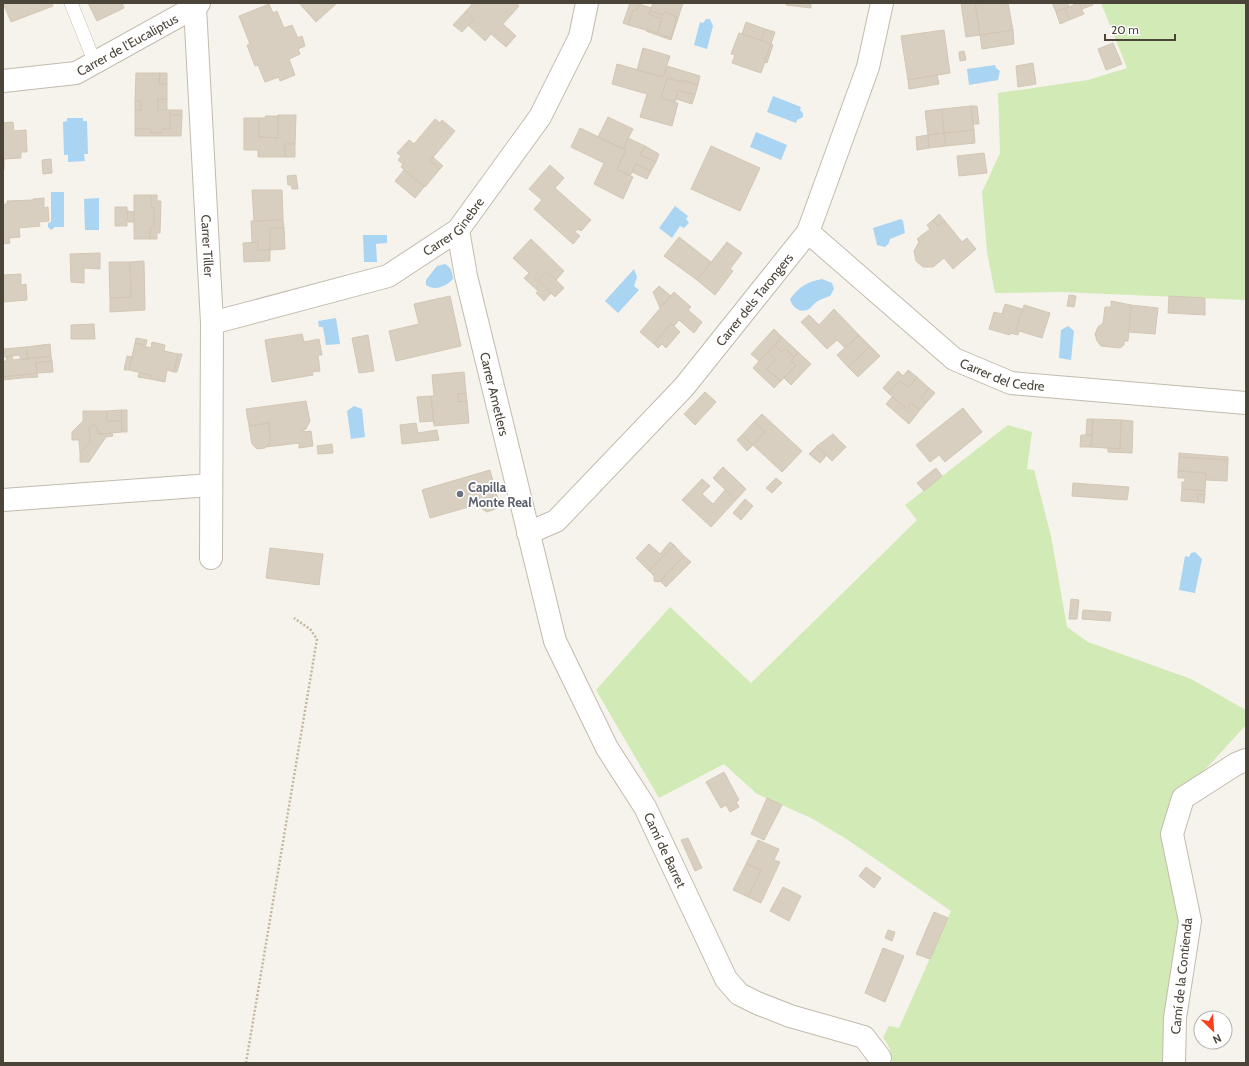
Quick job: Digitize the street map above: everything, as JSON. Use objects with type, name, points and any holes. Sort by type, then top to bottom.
[{"type":"street","name":"Carrer Ginebre","points":[[212,323],[388,276],[458,230],[540,117],[580,37],[587,3]]},
{"type":"street","name":"Carrer dels Tarongers","points":[[528,533],[556,520],[684,387],[808,232],[868,67],[882,3]]},
{"type":"street","name":"Carrer de l'Eucaliptus","points":[[3,81],[76,73],[197,5]]},
{"type":"street","name":"Carrer Tiller","points":[[197,5],[212,323],[211,558]]},
{"type":"street","name":"Carrer Ametlers","points":[[458,230],[466,276],[534,558]]},
{"type":"street","name":"Carrer del Cedre","points":[[808,232],[954,359],[1011,383],[1246,403]]},
{"type":"street","points":[[3,500],[211,485]]},
{"type":"street","name":"Camí de Barret","points":[[534,558],[555,640],[607,748],[645,807],[726,979],[739,994],[757,1003],[790,1016],[864,1037],[880,1058]]},
{"type":"street","name":"Camí de la Contienda","points":[[1174,1063],[1175,1018],[1190,921],[1172,834],[1183,798],[1236,764],[1246,760]]},
{"type":"lane","points":[[71,3],[95,63]]},
{"type":"path","points":[[246,1063],[317,639],[310,629],[294,618]]},
{"type":"green space","points":[[1101,3],[1246,3],[1246,300],[1062,292],[995,293],[987,252],[982,192],[1000,153],[998,93],[1088,80],[1127,68]]},
{"type":"green space","points":[[1008,425],[1032,432],[1027,469],[1034,470],[1051,536],[1067,627],[1088,642],[1191,679],[1246,710],[1246,725],[1171,809],[1183,928],[1164,1063],[892,1063],[890,1049],[883,1037],[889,1026],[899,1028],[951,911],[845,838],[811,818],[757,794],[724,764],[659,798],[596,690],[670,607],[751,683],[917,520],[905,505]]},
{"type":"water","points":[[706,19],[710,19],[713,26],[707,49],[694,45],[700,22],[703,23]]},
{"type":"water","points":[[995,65],[1000,71],[998,80],[969,85],[967,69]]},
{"type":"water","points":[[773,96],[801,107],[800,110],[803,113],[803,117],[797,120],[796,123],[767,112]]},
{"type":"water","points":[[67,118],[83,118],[83,121],[87,121],[88,154],[84,154],[85,161],[68,162],[68,155],[64,155],[63,122],[67,121]]},
{"type":"water","points":[[756,132],[787,145],[781,160],[750,147]]},
{"type":"water","points":[[51,192],[64,192],[64,227],[55,227],[51,230],[48,227],[48,223],[51,222]]},
{"type":"water","points":[[99,198],[99,230],[85,230],[84,199]]},
{"type":"water","points":[[675,206],[688,216],[686,219],[689,223],[684,228],[680,226],[672,238],[659,228]]},
{"type":"water","points":[[901,219],[903,221],[905,233],[890,239],[889,243],[885,247],[877,245],[873,228]]},
{"type":"water","points":[[363,235],[387,235],[387,243],[376,244],[377,262],[364,262]]},
{"type":"water","points":[[445,264],[452,272],[453,279],[447,284],[436,288],[426,285],[426,280],[437,266]]},
{"type":"water","points":[[634,269],[637,277],[634,286],[639,290],[618,313],[605,301]]},
{"type":"water","points":[[822,279],[832,283],[834,289],[830,296],[818,301],[809,309],[803,311],[797,309],[790,299],[797,291],[808,283]]},
{"type":"water","points":[[336,318],[340,344],[326,345],[323,327],[319,327],[318,321]]},
{"type":"water","points":[[1068,326],[1074,331],[1071,360],[1059,358],[1061,330]]},
{"type":"water","points":[[354,406],[362,409],[365,437],[351,439],[347,411]]},
{"type":"water","points":[[1195,552],[1202,559],[1195,593],[1179,590],[1185,556],[1189,557],[1191,553]]},
{"type":"building","points":[[3,3],[52,3],[53,6],[11,22]]},
{"type":"building","points":[[88,3],[122,3],[124,8],[97,21]]},
{"type":"building","points":[[299,3],[337,3],[316,22]]},
{"type":"building","points":[[473,3],[516,3],[519,6],[503,24],[516,36],[506,47],[491,34],[485,41],[468,25],[474,19],[466,11]]},
{"type":"building","points":[[630,3],[639,4],[636,11],[633,10],[628,25],[623,23]]},
{"type":"building","points":[[653,3],[683,3],[671,40],[646,31],[647,29],[671,38],[677,17],[665,12],[663,15],[650,11]]},
{"type":"building","points":[[786,3],[811,3],[811,8],[786,5]]},
{"type":"building","points":[[961,3],[975,3],[980,35],[966,37]]},
{"type":"building","points":[[975,3],[1008,3],[1013,30],[980,35]]},
{"type":"building","points":[[1052,3],[1068,3],[1069,7],[1056,12]]},
{"type":"building","points":[[1079,3],[1092,3],[1093,5],[1082,9]]},
{"type":"building","points":[[1079,3],[1084,14],[1069,20],[1065,8]]},
{"type":"building","points":[[269,4],[273,13],[277,11],[284,28],[292,25],[298,38],[302,36],[305,46],[298,49],[300,54],[289,59],[295,75],[280,81],[279,77],[265,82],[258,65],[255,66],[247,45],[250,44],[239,16]]},
{"type":"building","points":[[639,4],[651,8],[649,14],[662,19],[657,33],[628,25],[633,10],[636,11]]},
{"type":"building","points":[[1065,8],[1069,20],[1060,24],[1056,12]]},
{"type":"building","points":[[466,11],[474,19],[462,32],[453,25]]},
{"type":"building","points":[[650,11],[663,15],[665,12],[677,17],[671,38],[657,33],[662,19],[649,14]]},
{"type":"building","points":[[746,22],[765,29],[761,40],[742,34]]},
{"type":"building","points":[[765,29],[775,32],[771,44],[761,40]]},
{"type":"building","points":[[944,30],[950,73],[908,80],[901,36]]},
{"type":"building","points":[[1013,30],[1014,44],[982,49],[980,35]]},
{"type":"building","points":[[739,33],[771,44],[761,73],[732,63],[735,55],[731,54]]},
{"type":"building","points":[[1113,43],[1122,64],[1106,70],[1098,49]]},
{"type":"building","points":[[771,44],[773,45],[767,63],[764,62]]},
{"type":"building","points":[[643,48],[670,56],[663,77],[637,70]]},
{"type":"building","points":[[964,51],[966,60],[960,61],[959,52]]},
{"type":"building","points":[[1033,63],[1036,84],[1018,87],[1016,66]]},
{"type":"building","points":[[617,64],[663,77],[667,66],[700,76],[698,85],[667,78],[661,98],[678,103],[672,126],[640,117],[647,94],[612,84]]},
{"type":"building","points":[[136,73],[160,73],[159,84],[167,84],[167,99],[158,99],[158,110],[170,110],[170,129],[162,129],[162,133],[151,133],[151,129],[135,129],[135,110],[141,110],[141,101],[135,101]]},
{"type":"building","points":[[160,73],[167,73],[167,84],[159,84]]},
{"type":"building","points":[[937,75],[939,84],[909,89],[908,80]]},
{"type":"building","points":[[667,78],[698,85],[695,95],[678,90],[675,102],[661,98]]},
{"type":"building","points":[[678,90],[695,95],[692,104],[676,99]]},
{"type":"building","points":[[158,99],[167,99],[167,110],[158,110]]},
{"type":"building","points":[[135,101],[141,101],[141,110],[135,110]]},
{"type":"building","points":[[971,106],[977,106],[979,124],[973,124]]},
{"type":"building","points":[[971,106],[974,130],[944,133],[942,109]]},
{"type":"building","points":[[942,109],[944,133],[928,135],[925,111]]},
{"type":"building","points":[[170,110],[182,110],[182,115],[170,115]]},
{"type":"building","points":[[170,115],[182,115],[181,136],[135,136],[135,129],[151,129],[151,133],[162,133],[162,129],[170,129]]},
{"type":"building","points":[[278,115],[296,115],[295,144],[285,144],[285,157],[258,157],[258,150],[244,150],[244,118],[259,118],[259,137],[278,138]]},
{"type":"building","points":[[265,116],[278,116],[278,138],[259,137],[259,118],[266,118]]},
{"type":"building","points":[[608,117],[633,129],[623,149],[598,137]]},
{"type":"building","points":[[435,119],[440,123],[442,120],[455,131],[430,161],[440,169],[425,187],[401,167],[403,164],[398,160],[401,156],[397,153],[409,140],[414,144]]},
{"type":"building","points":[[13,122],[14,131],[26,130],[27,152],[21,152],[21,158],[4,159],[3,170],[3,123]]},
{"type":"building","points":[[580,128],[626,150],[617,169],[633,177],[623,199],[594,184],[604,163],[571,147]]},
{"type":"building","points":[[974,130],[975,143],[946,146],[944,133]]},
{"type":"building","points":[[944,133],[946,146],[929,148],[928,135]]},
{"type":"building","points":[[928,135],[929,148],[917,150],[916,137]]},
{"type":"building","points":[[628,138],[645,146],[640,155],[656,162],[651,171],[636,164],[630,176],[617,169],[626,150],[623,149]]},
{"type":"building","points":[[285,144],[295,144],[295,157],[285,157]]},
{"type":"building","points":[[645,146],[659,154],[656,162],[640,155]]},
{"type":"building","points":[[711,146],[760,168],[740,211],[691,189]]},
{"type":"building","points":[[984,153],[987,173],[959,176],[957,156]]},
{"type":"building","points":[[433,157],[443,166],[440,169],[430,161]]},
{"type":"building","points":[[51,159],[52,173],[43,174],[42,160]]},
{"type":"building","points":[[636,164],[651,171],[647,179],[632,172]]},
{"type":"building","points":[[550,165],[564,178],[555,188],[591,220],[581,231],[578,229],[575,232],[580,236],[573,244],[534,209],[542,200],[529,189]]},
{"type":"building","points":[[404,170],[424,187],[415,198],[395,181]]},
{"type":"building","points":[[296,175],[298,189],[292,189],[291,185],[288,185],[287,176]]},
{"type":"building","points":[[252,190],[282,190],[283,220],[254,221]]},
{"type":"building","points":[[134,195],[151,195],[151,207],[154,207],[154,227],[151,227],[150,239],[134,239]]},
{"type":"building","points":[[151,195],[157,195],[157,201],[161,201],[160,233],[157,233],[157,239],[150,239],[151,227],[154,227],[154,207],[151,207]]},
{"type":"building","points":[[44,198],[44,208],[48,207],[49,221],[39,222],[40,226],[19,228],[20,237],[9,238],[10,243],[3,244],[3,204],[7,204],[7,201]]},
{"type":"building","points":[[115,207],[127,207],[127,226],[115,226]]},
{"type":"building","points":[[127,211],[134,212],[134,222],[128,222]]},
{"type":"building","points":[[939,214],[945,221],[938,226],[933,220]]},
{"type":"building","points":[[283,220],[284,228],[270,228],[270,250],[258,250],[258,242],[252,242],[251,221]]},
{"type":"building","points":[[933,220],[938,226],[945,221],[962,242],[967,238],[976,249],[953,269],[944,258],[933,267],[923,267],[916,261],[914,251],[919,242],[917,239],[930,229],[927,225]]},
{"type":"building","points":[[270,228],[284,228],[285,249],[270,250]]},
{"type":"building","points":[[679,237],[711,262],[697,280],[664,256]]},
{"type":"building","points":[[531,239],[564,271],[556,280],[547,271],[538,280],[551,293],[544,301],[536,293],[538,291],[524,278],[529,273],[513,258]]},
{"type":"building","points":[[258,242],[258,250],[270,250],[270,261],[244,262],[243,243]]},
{"type":"building","points":[[727,242],[742,253],[730,269],[733,271],[715,295],[697,280]]},
{"type":"building","points":[[100,253],[100,269],[84,268],[84,283],[71,282],[70,254]]},
{"type":"building","points":[[144,261],[145,310],[110,312],[110,298],[131,297],[130,262]]},
{"type":"building","points":[[109,262],[130,262],[131,297],[110,298]]},
{"type":"building","points":[[547,271],[564,288],[555,297],[538,280]]},
{"type":"building","points":[[21,274],[21,285],[26,284],[27,300],[3,302],[3,275]]},
{"type":"building","points":[[659,286],[671,296],[660,308],[653,292]]},
{"type":"building","points":[[674,292],[691,307],[688,310],[702,322],[694,333],[679,320],[674,326],[671,323],[654,344],[640,332]]},
{"type":"building","points":[[1069,295],[1076,296],[1074,307],[1067,306]]},
{"type":"building","points":[[450,296],[461,346],[396,361],[389,331],[419,324],[414,304]]},
{"type":"building","points":[[1169,296],[1205,298],[1205,315],[1168,313]]},
{"type":"building","points":[[1111,301],[1131,305],[1128,341],[1124,341],[1124,345],[1120,348],[1101,346],[1097,341],[1095,334],[1098,327],[1103,323],[1105,307],[1111,307]]},
{"type":"building","points":[[1005,304],[1022,309],[1016,330],[1019,331],[1018,335],[1010,333],[1010,335],[989,329],[994,312],[1002,314]]},
{"type":"building","points":[[1024,305],[1050,313],[1042,338],[1016,330]]},
{"type":"building","points":[[1131,305],[1158,308],[1155,334],[1129,332]]},
{"type":"building","points":[[834,309],[859,335],[845,348],[837,340],[827,349],[801,322],[809,315],[819,325]]},
{"type":"building","points":[[671,323],[680,332],[666,348],[662,344],[658,348],[654,344]]},
{"type":"building","points":[[94,324],[95,339],[71,339],[71,325]]},
{"type":"building","points":[[774,329],[782,337],[759,361],[751,354]]},
{"type":"building","points":[[302,334],[304,342],[319,339],[322,355],[318,355],[320,371],[312,372],[313,375],[272,382],[265,340]]},
{"type":"building","points":[[368,335],[374,371],[359,373],[352,338]]},
{"type":"building","points":[[859,335],[870,346],[848,367],[837,355]]},
{"type":"building","points":[[782,337],[798,352],[794,357],[785,349],[782,352],[774,345]]},
{"type":"building","points":[[136,338],[147,340],[146,345],[135,343]]},
{"type":"building","points":[[152,342],[165,345],[164,351],[178,354],[174,372],[167,370],[165,382],[150,379],[151,375],[129,370],[135,343],[151,348]]},
{"type":"building","points":[[50,344],[51,356],[28,359],[26,347]]},
{"type":"building","points":[[774,345],[782,352],[785,349],[794,357],[791,361],[796,365],[781,381],[767,369],[775,360],[767,352]]},
{"type":"building","points":[[870,346],[880,356],[858,377],[848,367]]},
{"type":"building","points":[[26,347],[28,359],[20,360],[20,355],[3,357],[3,349]]},
{"type":"building","points":[[767,352],[775,360],[767,369],[781,381],[774,388],[753,368]]},
{"type":"building","points":[[798,352],[811,364],[791,385],[784,378],[796,365],[791,361]]},
{"type":"building","points":[[178,354],[182,354],[177,372],[174,372]]},
{"type":"building","points":[[12,356],[13,360],[51,356],[52,361],[36,363],[37,373],[3,377],[3,361],[7,361],[6,357]]},
{"type":"building","points":[[127,356],[132,357],[129,370],[124,370]]},
{"type":"building","points":[[52,361],[53,372],[37,373],[36,363]]},
{"type":"building","points":[[908,370],[917,377],[909,387],[899,381],[888,393],[883,388],[898,371],[903,376]]},
{"type":"building","points":[[464,372],[466,393],[458,394],[459,402],[467,401],[469,423],[434,426],[431,396],[434,396],[432,375]]},
{"type":"building","points":[[37,373],[38,377],[22,378],[22,375]]},
{"type":"building","points":[[139,373],[151,375],[150,379],[138,377]]},
{"type":"building","points":[[22,375],[22,378],[3,380],[3,377]]},
{"type":"building","points":[[917,377],[929,388],[921,398],[926,403],[920,410],[911,403],[907,409],[888,393],[899,381],[909,387]]},
{"type":"building","points":[[929,388],[935,393],[926,403],[921,398]]},
{"type":"building","points":[[705,392],[716,402],[695,425],[684,414]]},
{"type":"building","points":[[466,393],[467,401],[459,402],[458,394]]},
{"type":"building","points":[[431,396],[434,421],[420,422],[417,397]]},
{"type":"building","points":[[892,397],[907,409],[911,403],[920,410],[909,424],[886,404]]},
{"type":"building","points":[[306,401],[310,421],[306,429],[301,432],[311,431],[313,446],[299,448],[299,443],[266,447],[271,440],[269,423],[249,426],[246,409]]},
{"type":"building","points":[[963,408],[982,432],[945,462],[939,455],[930,462],[916,445]]},
{"type":"building","points":[[121,410],[122,421],[107,421],[107,411]]},
{"type":"building","points":[[121,410],[127,410],[127,432],[122,432]]},
{"type":"building","points":[[83,411],[107,411],[107,421],[122,421],[122,432],[99,434],[95,424],[89,427],[90,443],[80,453],[79,440],[72,440],[72,432],[83,421]]},
{"type":"building","points":[[762,414],[802,451],[782,472],[753,445],[765,432],[754,422]]},
{"type":"building","points":[[1087,419],[1093,419],[1092,435],[1086,435]]},
{"type":"building","points":[[1093,419],[1121,420],[1120,449],[1091,447]]},
{"type":"building","points":[[1121,420],[1133,421],[1132,453],[1108,452],[1108,448],[1120,449]]},
{"type":"building","points":[[754,422],[765,432],[753,445],[742,435]]},
{"type":"building","points":[[269,423],[270,443],[265,448],[257,449],[252,444],[249,426]]},
{"type":"building","points":[[416,423],[418,433],[437,430],[439,440],[402,444],[400,425]]},
{"type":"building","points":[[95,424],[99,434],[112,433],[113,436],[106,437],[89,462],[80,462],[80,453],[90,443],[89,427]]},
{"type":"building","points":[[833,434],[846,447],[832,461],[817,446]]},
{"type":"building","points":[[742,435],[753,445],[747,451],[737,440]]},
{"type":"building","points":[[1081,435],[1092,435],[1091,447],[1080,447]]},
{"type":"building","points":[[332,444],[333,453],[318,454],[317,446]]},
{"type":"building","points":[[817,446],[826,456],[820,463],[809,454]]},
{"type":"building","points":[[1179,453],[1228,457],[1228,460],[1179,457]]},
{"type":"building","points":[[1179,457],[1228,460],[1227,481],[1206,480],[1206,473],[1178,471]]},
{"type":"building","points":[[723,467],[746,489],[736,500],[713,478]]},
{"type":"building","points":[[936,468],[942,476],[924,491],[917,483]]},
{"type":"building","name":"Capilla Monte Real","points":[[490,470],[498,499],[499,498],[498,508],[487,512],[482,509],[479,504],[430,518],[422,490]]},
{"type":"building","points":[[1178,471],[1206,473],[1205,491],[1182,489],[1182,482],[1185,482],[1185,478],[1178,478]]},
{"type":"building","points":[[776,478],[782,483],[772,493],[766,488]]},
{"type":"building","points":[[702,479],[710,486],[702,494],[713,504],[725,490],[736,500],[711,527],[682,500]]},
{"type":"building","points":[[1073,483],[1129,487],[1127,500],[1072,496]]},
{"type":"building","points":[[1182,489],[1205,491],[1205,495],[1198,494],[1198,502],[1181,501]]},
{"type":"building","points":[[1198,494],[1205,495],[1204,503],[1198,502]]},
{"type":"building","points":[[745,499],[753,506],[741,520],[733,513]]},
{"type":"building","points":[[670,542],[674,545],[649,571],[636,558],[649,544],[660,554]]},
{"type":"building","points":[[674,545],[684,556],[659,582],[654,581],[654,576],[649,571]]},
{"type":"building","points":[[270,548],[323,554],[319,585],[266,578]]},
{"type":"building","points":[[684,556],[691,562],[666,587],[660,581]]},
{"type":"building","points":[[1071,599],[1079,600],[1077,619],[1069,619]]},
{"type":"building","points":[[1083,610],[1111,612],[1110,621],[1082,619]]},
{"type":"building","points":[[724,772],[739,800],[736,802],[739,807],[730,812],[726,805],[721,808],[706,782]]},
{"type":"building","points":[[767,798],[782,805],[764,840],[751,834]]},
{"type":"building","points":[[688,838],[702,868],[695,871],[681,840]]},
{"type":"building","points":[[758,840],[779,849],[774,860],[780,862],[761,903],[748,897],[761,870],[746,864]]},
{"type":"building","points":[[746,864],[761,870],[748,897],[733,890]]},
{"type":"building","points":[[866,867],[881,878],[874,888],[859,876]]},
{"type":"building","points":[[783,887],[801,896],[789,921],[770,911]]},
{"type":"building","points":[[934,912],[948,918],[930,959],[916,954]]},
{"type":"building","points":[[888,930],[895,932],[892,941],[885,938]]},
{"type":"building","points":[[883,948],[904,956],[885,1002],[865,993]]},
{"type":"place","name":"Capilla Monte Real","points":[[460,494]]}]
